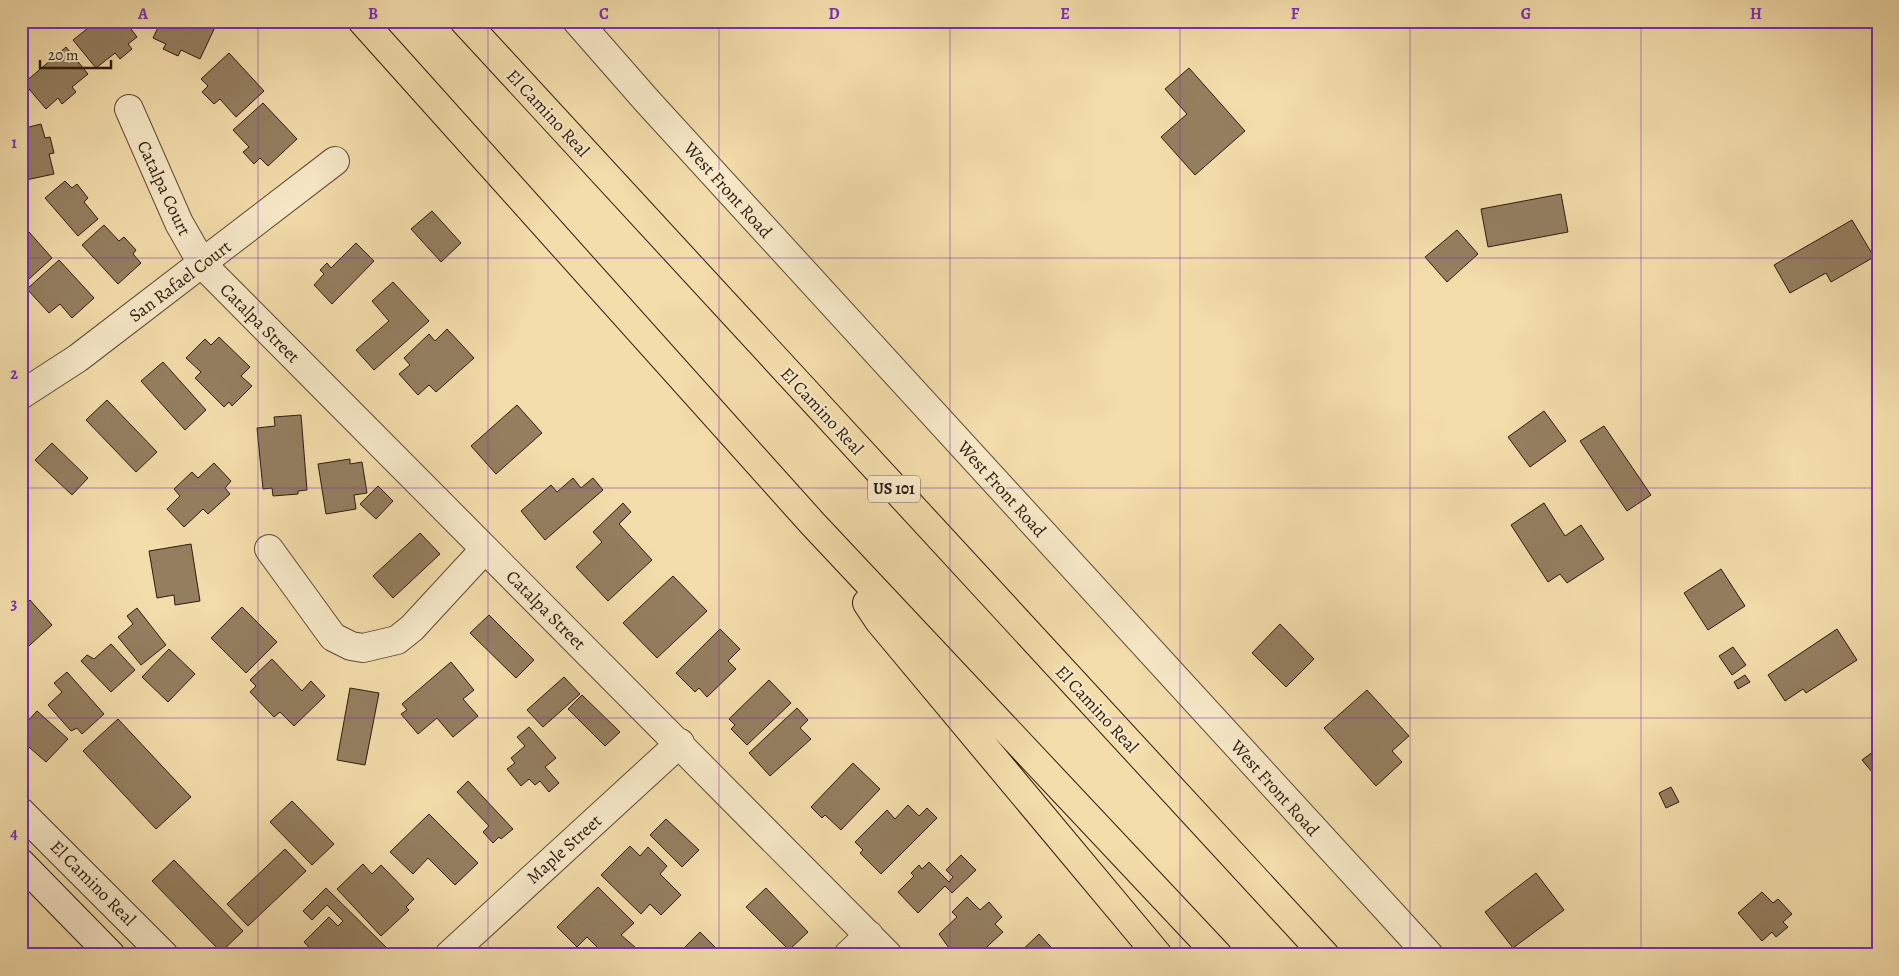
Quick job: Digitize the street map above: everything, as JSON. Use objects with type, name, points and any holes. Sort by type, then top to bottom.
[{"type":"highway","points":[[362,21],[813,524],[1218,955]]},
{"type":"highway","name":"El Camino Real","points":[[464,21],[1325,955]]},
{"type":"highway","points":[[813,524],[879,621],[1158,955]]},
{"type":"street","name":"West Front Road","points":[[577,21],[648,102],[1428,955]]},
{"type":"street","name":"Catalpa Court","points":[[129,109],[178,223],[203,265]]},
{"type":"street","name":"San Rafael Court","points":[[21,396],[78,358],[203,265],[335,162]]},
{"type":"street","name":"Catalpa Street","points":[[203,265],[680,743],[888,955]]},
{"type":"street","points":[[269,549],[333,637],[344,643],[363,648],[397,640],[412,628],[485,549]]},
{"type":"street","name":"Maple Street","points":[[449,955],[680,743]]},
{"type":"street","name":"El Camino Real","points":[[21,812],[164,955]]},
{"type":"street","name":"El Camino Real","points":[[21,863],[110,955]]},
{"type":"street","points":[[848,955],[869,936]]},
{"type":"building","points":[[97,21],[125,21],[137,37],[128,44],[132,49],[120,59],[115,53],[96,68],[73,40]]},
{"type":"building","points":[[161,21],[207,21],[216,25],[200,59],[181,50],[178,56],[163,49],[166,44],[153,38]]},
{"type":"building","points":[[66,47],[88,74],[72,87],[76,92],[62,104],[58,98],[46,109],[24,83]]},
{"type":"building","points":[[229,53],[264,91],[236,117],[220,99],[214,104],[202,92],[208,86],[201,79]]},
{"type":"building","points":[[1189,68],[1245,131],[1195,175],[1161,137],[1187,114],[1165,89]]},
{"type":"building","points":[[263,103],[297,139],[268,166],[260,158],[254,164],[243,152],[249,147],[233,130]]},
{"type":"building","points":[[41,124],[45,138],[50,137],[54,153],[49,154],[54,174],[21,181],[21,129]]},
{"type":"building","points":[[65,181],[72,188],[77,184],[88,198],[84,202],[98,219],[78,236],[45,198]]},
{"type":"building","points":[[1561,194],[1568,232],[1488,247],[1481,209]]},
{"type":"building","points":[[432,211],[461,243],[441,262],[411,229]]},
{"type":"building","points":[[1852,220],[1874,257],[1831,282],[1826,273],[1790,293],[1774,265]]},
{"type":"building","points":[[21,223],[52,258],[29,279],[21,271]]},
{"type":"building","points":[[104,225],[119,241],[124,237],[136,250],[133,254],[141,263],[118,284],[82,245]]},
{"type":"building","points":[[1457,230],[1478,254],[1447,282],[1425,257]]},
{"type":"building","points":[[356,243],[374,261],[332,304],[314,285],[324,274],[320,270],[327,263],[331,268]]},
{"type":"building","points":[[59,260],[94,298],[72,318],[60,304],[49,313],[27,289]]},
{"type":"building","points":[[393,282],[429,321],[374,370],[356,350],[389,321],[372,301]]},
{"type":"building","points":[[447,329],[474,358],[436,392],[429,385],[418,395],[399,374],[410,365],[404,358],[429,334],[435,341]]},
{"type":"building","points":[[219,337],[250,367],[241,376],[252,386],[232,406],[229,402],[224,407],[195,378],[201,372],[186,358],[205,339],[211,345]]},
{"type":"building","points":[[163,362],[206,410],[185,430],[141,381]]},
{"type":"building","points":[[107,400],[157,452],[136,472],[86,420]]},
{"type":"building","points":[[517,405],[542,433],[496,474],[471,446]]},
{"type":"building","points":[[1544,411],[1566,441],[1530,467],[1508,437]]},
{"type":"building","points":[[301,415],[307,490],[298,491],[298,494],[273,496],[272,488],[263,489],[257,428],[275,426],[274,417]]},
{"type":"building","points":[[1604,426],[1651,495],[1627,511],[1580,441]]},
{"type":"building","points":[[52,443],[88,478],[72,495],[35,460]]},
{"type":"building","points":[[350,459],[350,464],[362,462],[367,493],[354,495],[356,509],[326,514],[318,464]]},
{"type":"building","points":[[214,463],[231,481],[225,488],[230,494],[208,514],[203,509],[184,527],[167,509],[180,496],[174,489],[192,472],[198,478]]},
{"type":"building","points":[[573,478],[581,488],[593,478],[603,490],[545,540],[521,511],[551,485],[557,492]]},
{"type":"building","points":[[378,486],[393,501],[376,519],[360,504]]},
{"type":"building","points":[[623,503],[631,512],[619,524],[652,560],[608,601],[576,567],[602,542],[593,532]]},
{"type":"building","points":[[1544,503],[1565,536],[1581,525],[1604,559],[1567,583],[1560,574],[1548,582],[1511,525]]},
{"type":"building","points":[[420,533],[440,554],[393,598],[373,576]]},
{"type":"building","points":[[191,544],[200,601],[175,605],[174,595],[157,598],[149,551]]},
{"type":"building","points":[[1721,569],[1745,606],[1708,630],[1684,593]]},
{"type":"building","points":[[673,576],[707,611],[657,658],[623,623]]},
{"type":"building","points":[[30,600],[52,625],[21,653],[21,608]]},
{"type":"building","points":[[242,607],[277,642],[246,673],[211,638]]},
{"type":"building","points":[[137,608],[166,645],[141,665],[118,637],[133,624],[127,616]]},
{"type":"building","points":[[489,615],[534,660],[516,678],[470,633]]},
{"type":"building","points":[[1280,624],[1314,659],[1286,687],[1252,653]]},
{"type":"building","points":[[720,629],[740,649],[728,661],[736,669],[707,697],[699,688],[695,692],[676,673]]},
{"type":"building","points":[[1837,629],[1857,660],[1806,693],[1803,689],[1785,701],[1768,675]]},
{"type":"building","points":[[111,644],[135,670],[111,692],[81,661],[87,655],[94,659]]},
{"type":"building","points":[[1733,647],[1746,665],[1732,675],[1719,656]]},
{"type":"building","points":[[169,649],[195,674],[168,702],[142,677]]},
{"type":"building","points":[[272,659],[302,691],[311,681],[325,696],[294,726],[280,712],[274,717],[250,692],[256,686],[250,680]]},
{"type":"building","points":[[451,662],[474,690],[463,699],[478,716],[453,737],[437,718],[418,734],[401,714],[407,710],[402,704]]},
{"type":"building","points":[[67,672],[104,714],[82,734],[77,728],[71,731],[48,705],[62,692],[54,683]]},
{"type":"building","points":[[1745,675],[1750,682],[1738,689],[1734,682]]},
{"type":"building","points":[[564,677],[580,694],[543,727],[527,710]]},
{"type":"building","points":[[769,680],[791,703],[747,745],[731,729],[735,725],[729,719]]},
{"type":"building","points":[[350,688],[379,693],[365,765],[337,760]]},
{"type":"building","points":[[1367,690],[1409,736],[1392,751],[1402,762],[1376,786],[1324,728]]},
{"type":"building","points":[[582,695],[620,732],[605,746],[568,709]]},
{"type":"building","points":[[797,708],[808,720],[800,728],[811,739],[770,776],[749,753]]},
{"type":"building","points":[[37,711],[68,739],[46,762],[21,740],[21,725],[23,726]]},
{"type":"building","points":[[118,719],[191,797],[156,829],[83,751]]},
{"type":"building","points":[[529,727],[556,758],[545,767],[559,783],[549,792],[540,781],[535,785],[529,779],[521,786],[507,769],[515,763],[511,758],[525,746],[517,737]]},
{"type":"building","points":[[1878,748],[1878,779],[1862,760]]},
{"type":"building","points":[[853,763],[880,789],[841,830],[825,815],[822,818],[811,807]]},
{"type":"building","points":[[468,781],[513,829],[493,843],[483,832],[489,826],[457,792]]},
{"type":"building","points":[[1671,787],[1679,802],[1666,808],[1659,793]]},
{"type":"building","points":[[292,801],[334,844],[312,865],[270,822]]},
{"type":"building","points":[[908,805],[919,816],[927,808],[937,818],[881,874],[860,853],[863,850],[855,842],[887,810],[895,819]]},
{"type":"building","points":[[429,814],[478,863],[455,885],[428,858],[413,874],[390,852]]},
{"type":"building","points":[[666,819],[699,850],[682,867],[650,835]]},
{"type":"building","points":[[630,846],[640,856],[648,847],[667,866],[660,874],[681,895],[661,915],[650,904],[641,914],[601,875]]},
{"type":"building","points":[[285,849],[306,871],[248,926],[227,904]]},
{"type":"building","points":[[961,855],[976,870],[952,893],[945,886],[918,913],[898,892],[914,876],[911,873],[919,865],[922,869],[929,862],[949,882],[953,877],[946,870]]},
{"type":"building","points":[[174,860],[243,931],[221,952],[152,881]]},
{"type":"building","points":[[363,864],[372,874],[381,865],[414,899],[406,907],[409,910],[381,936],[337,889]]},
{"type":"building","points":[[1536,873],[1564,910],[1513,948],[1485,912]]},
{"type":"building","points":[[598,887],[634,923],[621,935],[638,951],[634,955],[595,955],[593,953],[598,948],[587,937],[577,947],[557,927]]},
{"type":"building","points":[[326,888],[393,955],[316,955],[304,942],[329,917],[338,926],[343,921],[327,905],[312,920],[303,911]]},
{"type":"building","points":[[766,888],[808,932],[789,950],[746,907]]},
{"type":"building","points":[[1762,892],[1773,903],[1778,899],[1792,914],[1783,922],[1788,927],[1776,937],[1772,932],[1762,941],[1738,913]]},
{"type":"building","points":[[967,897],[980,910],[989,902],[1002,917],[995,924],[1003,932],[978,955],[954,955],[939,934],[957,917],[952,912]]},
{"type":"building","points":[[700,932],[723,955],[687,955],[682,950]]},
{"type":"building","points":[[1039,934],[1058,955],[1017,955]]},
{"type":"building","points":[[1006,947],[1013,955],[997,955]]},
{"type":"building","points":[[1876,947],[1878,955],[1863,955]]},
{"type":"building","points":[[523,948],[530,955],[516,955]]}]
